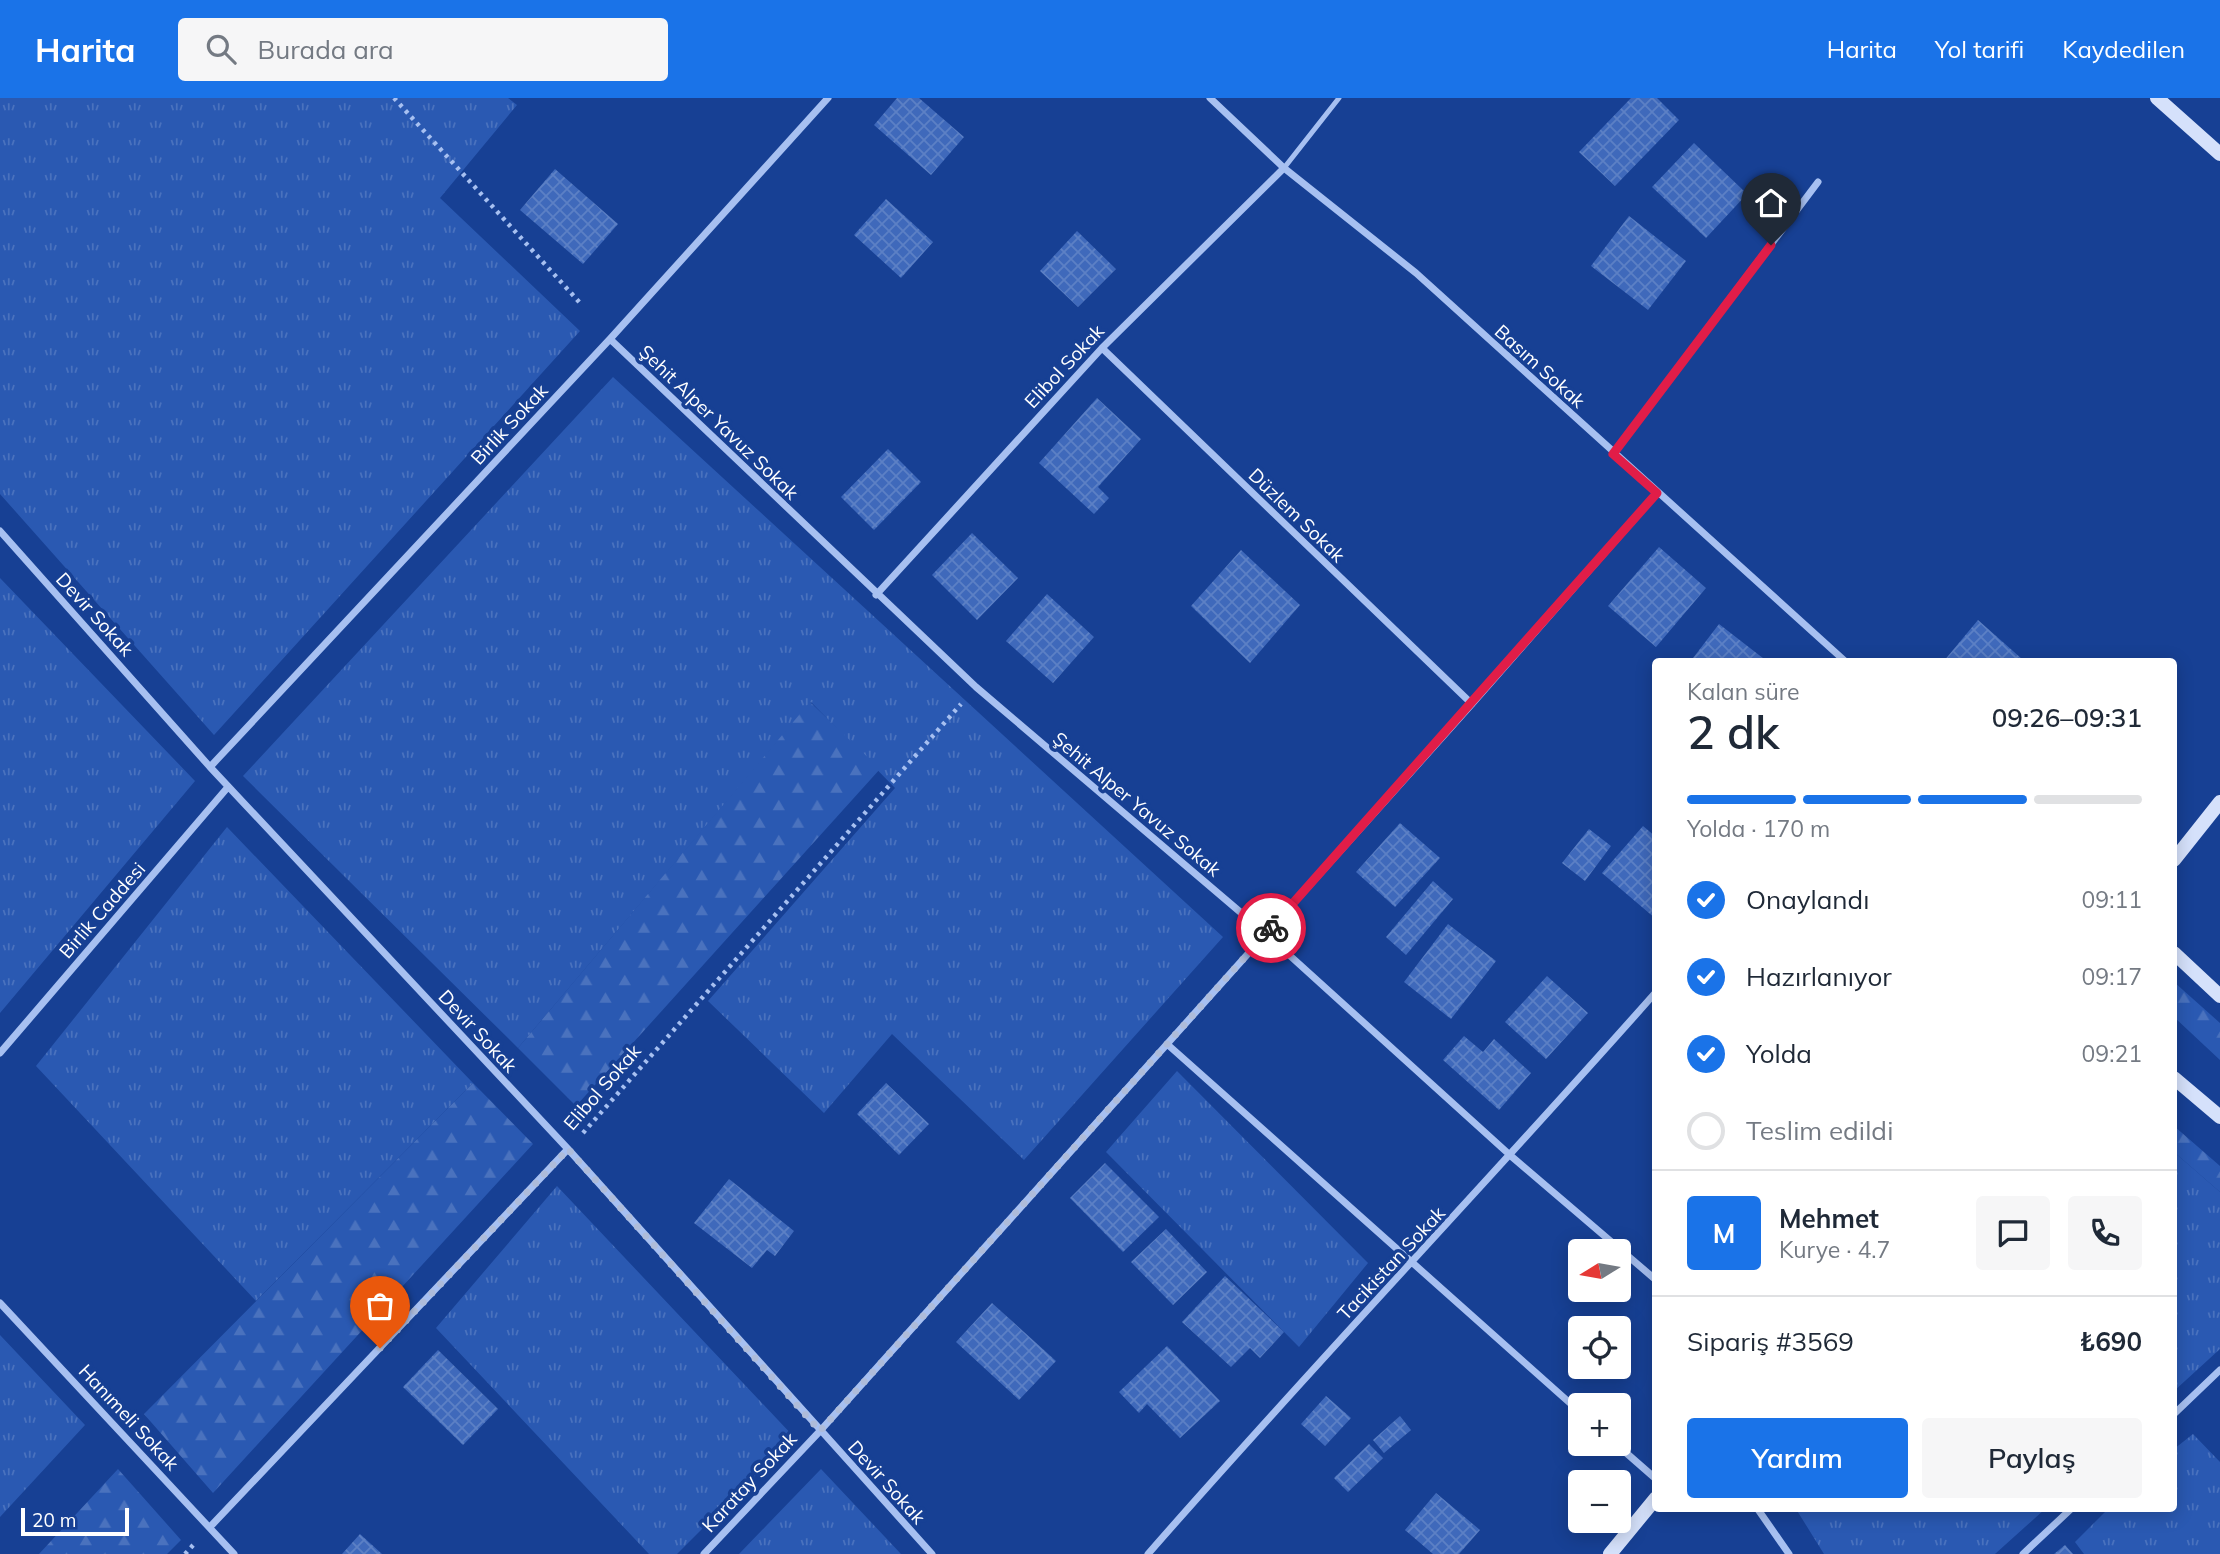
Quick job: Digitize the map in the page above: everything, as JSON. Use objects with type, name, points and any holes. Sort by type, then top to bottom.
[{"type":"street","name":"Birlik Sokak","points":[[210,767],[610,339],[828,98]]},
{"type":"street","name":"Basım Sokak","points":[[1210,98],[1284,168],[1416,274],[1842,658]]},
{"type":"street","points":[[2157,98],[2220,155]]},
{"type":"street","name":"Elibol Sokak","points":[[876,595],[1102,348],[1284,168]]},
{"type":"street","points":[[1613,454],[1818,182]]},
{"type":"street","name":"Şehit Alper Yavuz Sokak","points":[[610,339],[876,595],[976,687],[1266,934],[1511,1156],[1652,1277]]},
{"type":"street","name":"Düzlem Sokak","points":[[1102,348],[1472,704]]},
{"type":"street","name":"Karatay Sokak","points":[[704,1554],[820,1431],[1472,704],[1657,493]]},
{"type":"street","name":"Devir Sokak","points":[[0,531],[228,787],[568,1149],[932,1554]]},
{"type":"street","name":"Birlik Caddesi","points":[[0,1053],[228,787]]},
{"type":"street","points":[[2177,856],[2220,802]]},
{"type":"street","points":[[2177,956],[2220,996]]},
{"type":"street","name":"Tacikistan Sokak","points":[[1148,1554],[1253,1434],[1511,1156],[1652,997]]},
{"type":"street","points":[[1167,1044],[1568,1401]]},
{"type":"street","points":[[2177,1080],[2220,1117]]},
{"type":"street","name":"Elibol Sokak","points":[[210,1527],[568,1149]]},
{"type":"street","name":"Hanımeli Sokak","points":[[0,1303],[234,1554]]},
{"type":"street","points":[[2177,1411],[2220,1370]]},
{"type":"street","points":[[1630,1456],[1652,1476]]},
{"type":"street","points":[[1609,1554],[1652,1503]]},
{"type":"street","points":[[1760,1512],[1788,1554]]},
{"type":"street","points":[[2024,1554],[2068,1512]]},
{"type":"lane","points":[[1284,168],[1339,98]]},
{"type":"path","points":[[394,98],[581,304]]},
{"type":"path","name":"Elibol Sokak","points":[[568,1149],[976,687]]},
{"type":"green space","points":[[0,98],[508,98],[517,105],[440,198],[580,331],[214,735],[0,494]]},
{"type":"green space","points":[[613,377],[1223,937],[1024,1160],[892,1034],[824,1113],[708,1001],[895,788],[811,702],[518,1048],[243,776]]},
{"type":"green space","points":[[0,578],[195,781],[0,1013]]},
{"type":"green space","points":[[810,702],[880,769],[576,1106],[518,1048]]},
{"type":"green space","points":[[227,827],[473,1083],[256,1301],[36,1066]]},
{"type":"green space","points":[[2177,985],[2220,1023],[2220,1060],[2177,1020]]},
{"type":"green space","points":[[1177,1071],[1368,1263],[1299,1347],[1106,1152]]},
{"type":"green space","points":[[473,1083],[533,1144],[213,1493],[144,1414]]},
{"type":"green space","points":[[2177,1129],[2220,1166],[2220,1192],[2177,1155]]},
{"type":"green space","points":[[2177,1155],[2220,1192],[2220,1349],[2177,1388]]},
{"type":"green space","points":[[557,1186],[794,1437],[677,1554],[649,1554],[436,1328]]},
{"type":"green space","points":[[0,1335],[85,1425],[0,1517]]},
{"type":"green space","points":[[2193,1434],[2220,1462],[2220,1554],[2084,1554],[2075,1542],[2105,1512],[2177,1512],[2177,1447]]},
{"type":"green space","points":[[118,1469],[181,1540],[167,1554],[39,1554]]},
{"type":"green space","points":[[821,1469],[901,1554],[739,1554]]},
{"type":"green space","points":[[1798,1512],[2042,1512],[1995,1554],[1824,1554]]},
{"type":"building","points":[[897,98],[919,98],[964,137],[931,175],[874,125]]},
{"type":"building","points":[[1631,98],[1657,98],[1679,120],[1615,186],[1579,152]]},
{"type":"building","points":[[1694,143],[1747,194],[1706,238],[1652,187]]},
{"type":"building","points":[[555,169],[618,224],[583,264],[520,210]]},
{"type":"building","points":[[886,199],[933,242],[901,278],[854,235]]},
{"type":"building","points":[[1629,216],[1686,261],[1648,310],[1591,266]]},
{"type":"building","points":[[1077,231],[1116,269],[1078,307],[1040,271]]},
{"type":"building","points":[[1097,398],[1141,439],[1098,487],[1109,498],[1094,514],[1039,463]]},
{"type":"building","points":[[888,449],[921,482],[874,530],[841,497]]},
{"type":"building","points":[[972,533],[1018,578],[977,620],[932,575]]},
{"type":"building","points":[[1659,547],[1706,588],[1656,647],[1608,606]]},
{"type":"building","points":[[1241,550],[1300,605],[1250,663],[1191,606]]},
{"type":"building","points":[[1047,594],[1094,637],[1053,683],[1006,641]]},
{"type":"building","points":[[1978,620],[2021,658],[1946,658]]},
{"type":"building","points":[[1719,624],[1763,658],[1693,658]]},
{"type":"building","points":[[1400,823],[1440,858],[1395,907],[1356,872]]},
{"type":"building","points":[[1643,826],[1652,834],[1652,916],[1602,873]]},
{"type":"building","points":[[1589,829],[1611,846],[1585,881],[1562,863]]},
{"type":"building","points":[[1433,881],[1453,899],[1406,955],[1386,937]]},
{"type":"building","points":[[1448,924],[1496,961],[1451,1019],[1404,982]]},
{"type":"building","points":[[1547,976],[1588,1013],[1546,1059],[1505,1022]]},
{"type":"building","points":[[1464,1036],[1483,1052],[1494,1039],[1531,1073],[1499,1110],[1443,1060]]},
{"type":"building","points":[[886,1083],[929,1124],[899,1155],[857,1114]]},
{"type":"building","points":[[1105,1163],[1159,1217],[1123,1252],[1070,1198]]},
{"type":"building","points":[[729,1179],[794,1231],[775,1256],[767,1250],[752,1268],[694,1223]]},
{"type":"building","points":[[1166,1229],[1207,1272],[1173,1305],[1131,1262]]},
{"type":"building","points":[[1225,1276],[1284,1332],[1260,1358],[1250,1348],[1231,1367],[1182,1322]]},
{"type":"building","points":[[992,1303],[1056,1361],[1019,1400],[956,1342]]},
{"type":"building","points":[[1167,1346],[1220,1401],[1180,1438],[1147,1404],[1139,1413],[1119,1392]]},
{"type":"building","points":[[438,1350],[498,1409],[463,1445],[403,1387]]},
{"type":"building","points":[[1326,1396],[1351,1418],[1325,1446],[1301,1424]]},
{"type":"building","points":[[1400,1416],[1411,1430],[1384,1453],[1373,1440]]},
{"type":"building","points":[[1369,1444],[1383,1458],[1348,1492],[1334,1478]]},
{"type":"building","points":[[1436,1493],[1480,1530],[1459,1554],[1433,1554],[1405,1530]]},
{"type":"building","points":[[360,1534],[382,1554],[342,1554]]},
{"type":"building","points":[[2065,1545],[2073,1554],[2054,1554]]},
{"type":"way so far","points":[[380,1348],[568,1149],[820,1431],[1271,928]]},
{"type":"route","points":[[1271,928],[1657,493],[1613,454],[1771,245]]}]
